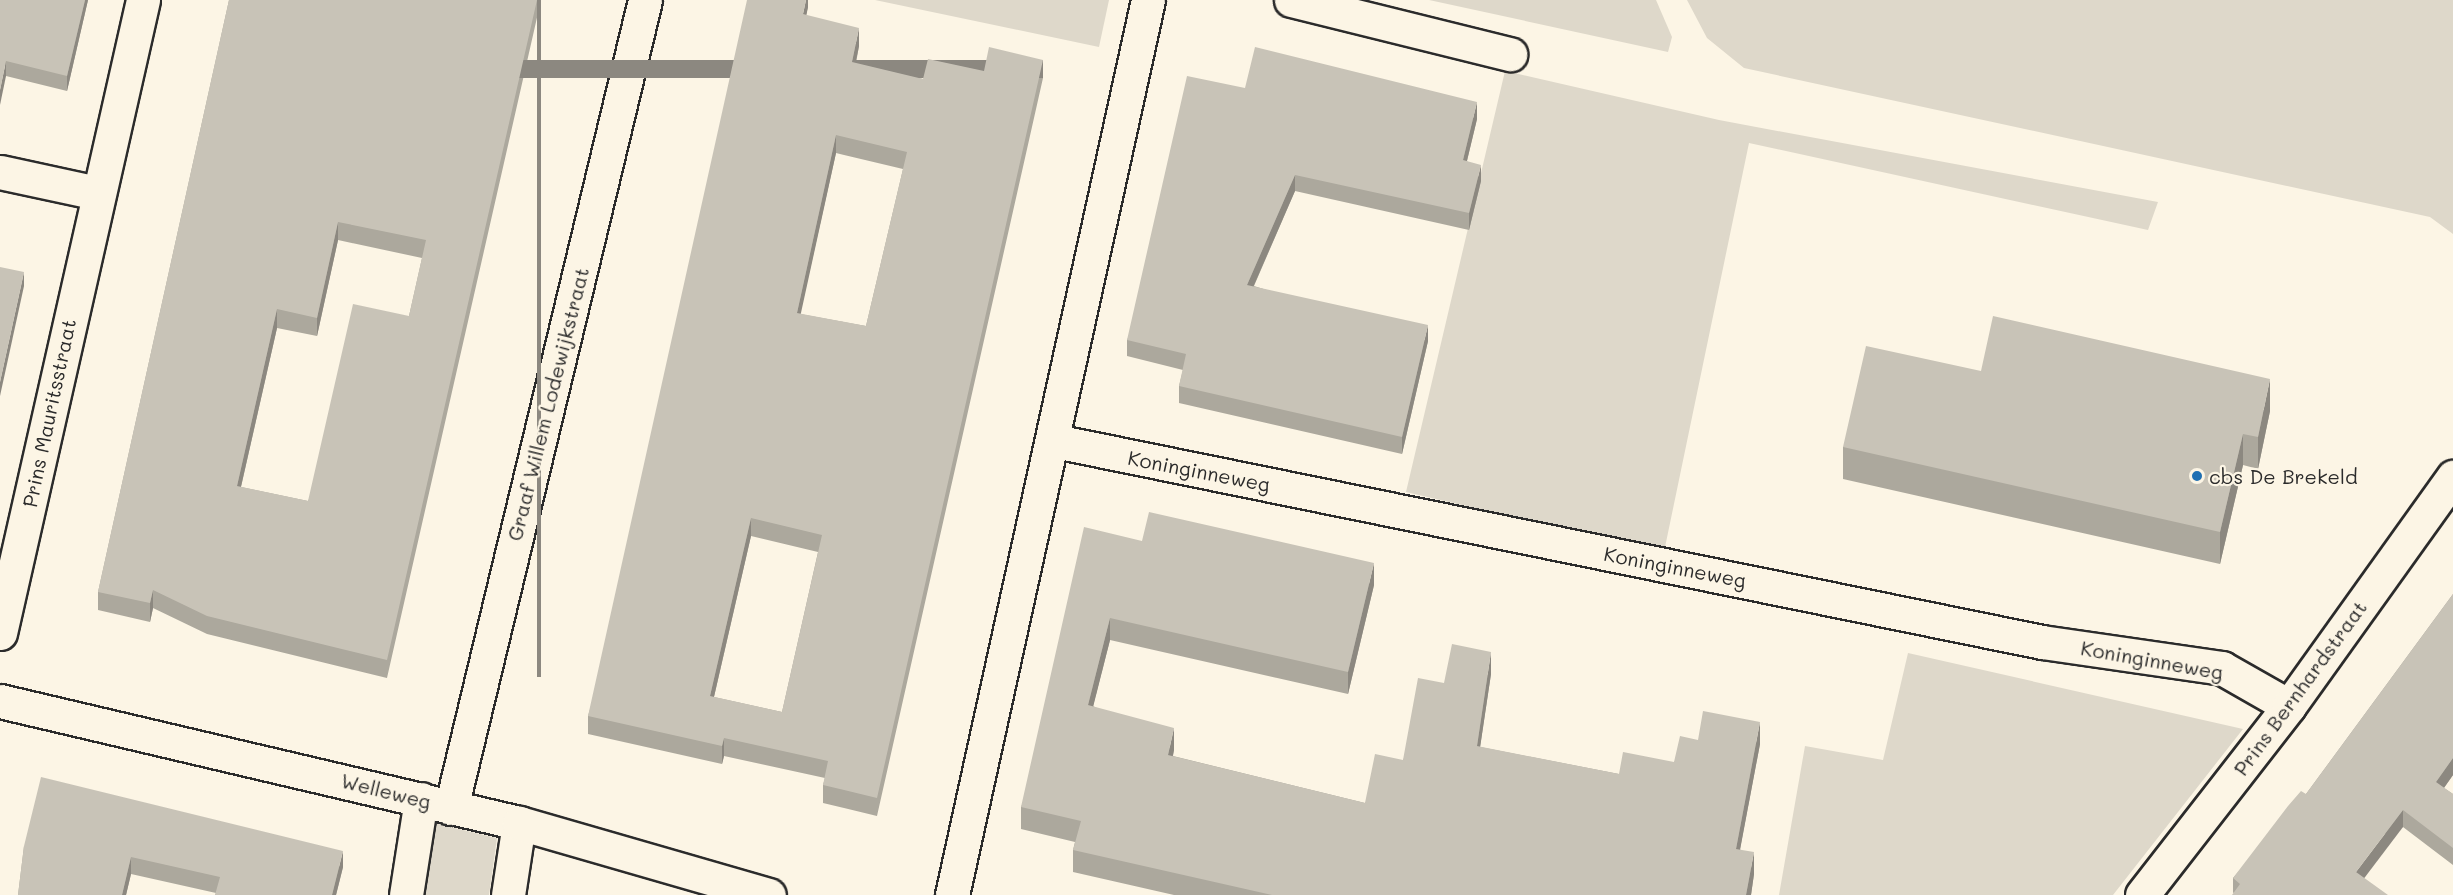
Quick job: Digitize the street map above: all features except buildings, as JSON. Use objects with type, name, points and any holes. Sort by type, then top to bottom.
[{"type":"street","name":"Prins Mauritsstraat","points":[[0,633],[97,193],[143,0]]},
{"type":"street","name":"Graaf Willem Lodewijkstraat","points":[[406,895],[436,803],[645,0]]},
{"type":"street","points":[[952,895],[1055,441],[1148,0]]},
{"type":"street","points":[[1291,0],[1510,54]]},
{"type":"street","points":[[0,172],[97,193]]},
{"type":"street","name":"Koninginneweg","points":[[1055,441],[2042,642],[2222,668],[2289,706]]},
{"type":"street","name":"Prins Bernhardstraat","points":[[2142,895],[2289,706],[2453,477]]},
{"type":"street","name":"Welleweg","points":[[0,701],[519,823],[769,895]]},
{"type":"street","points":[[508,895],[519,823]]},
{"type":"shaded area","points":[[875,0],[1109,0],[1099,47]]},
{"type":"shaded area","points":[[1429,0],[1656,0],[1672,37],[1668,52]]},
{"type":"shaded area","points":[[1687,0],[2453,0],[2453,234],[2430,217],[1744,68],[1707,38]]},
{"type":"shaded area","points":[[1505,71],[1719,120],[2158,202],[2148,230],[1749,143],[1664,552],[1406,492]]},
{"type":"shaded area","points":[[1908,653],[2243,729],[2113,895],[1779,895],[1805,746],[1883,760]]},
{"type":"shaded area","points":[[421,820],[497,838],[489,895],[410,895]]},
{"type":"place","name":"cbs De Brekeld","points":[[2197,476]]}]
